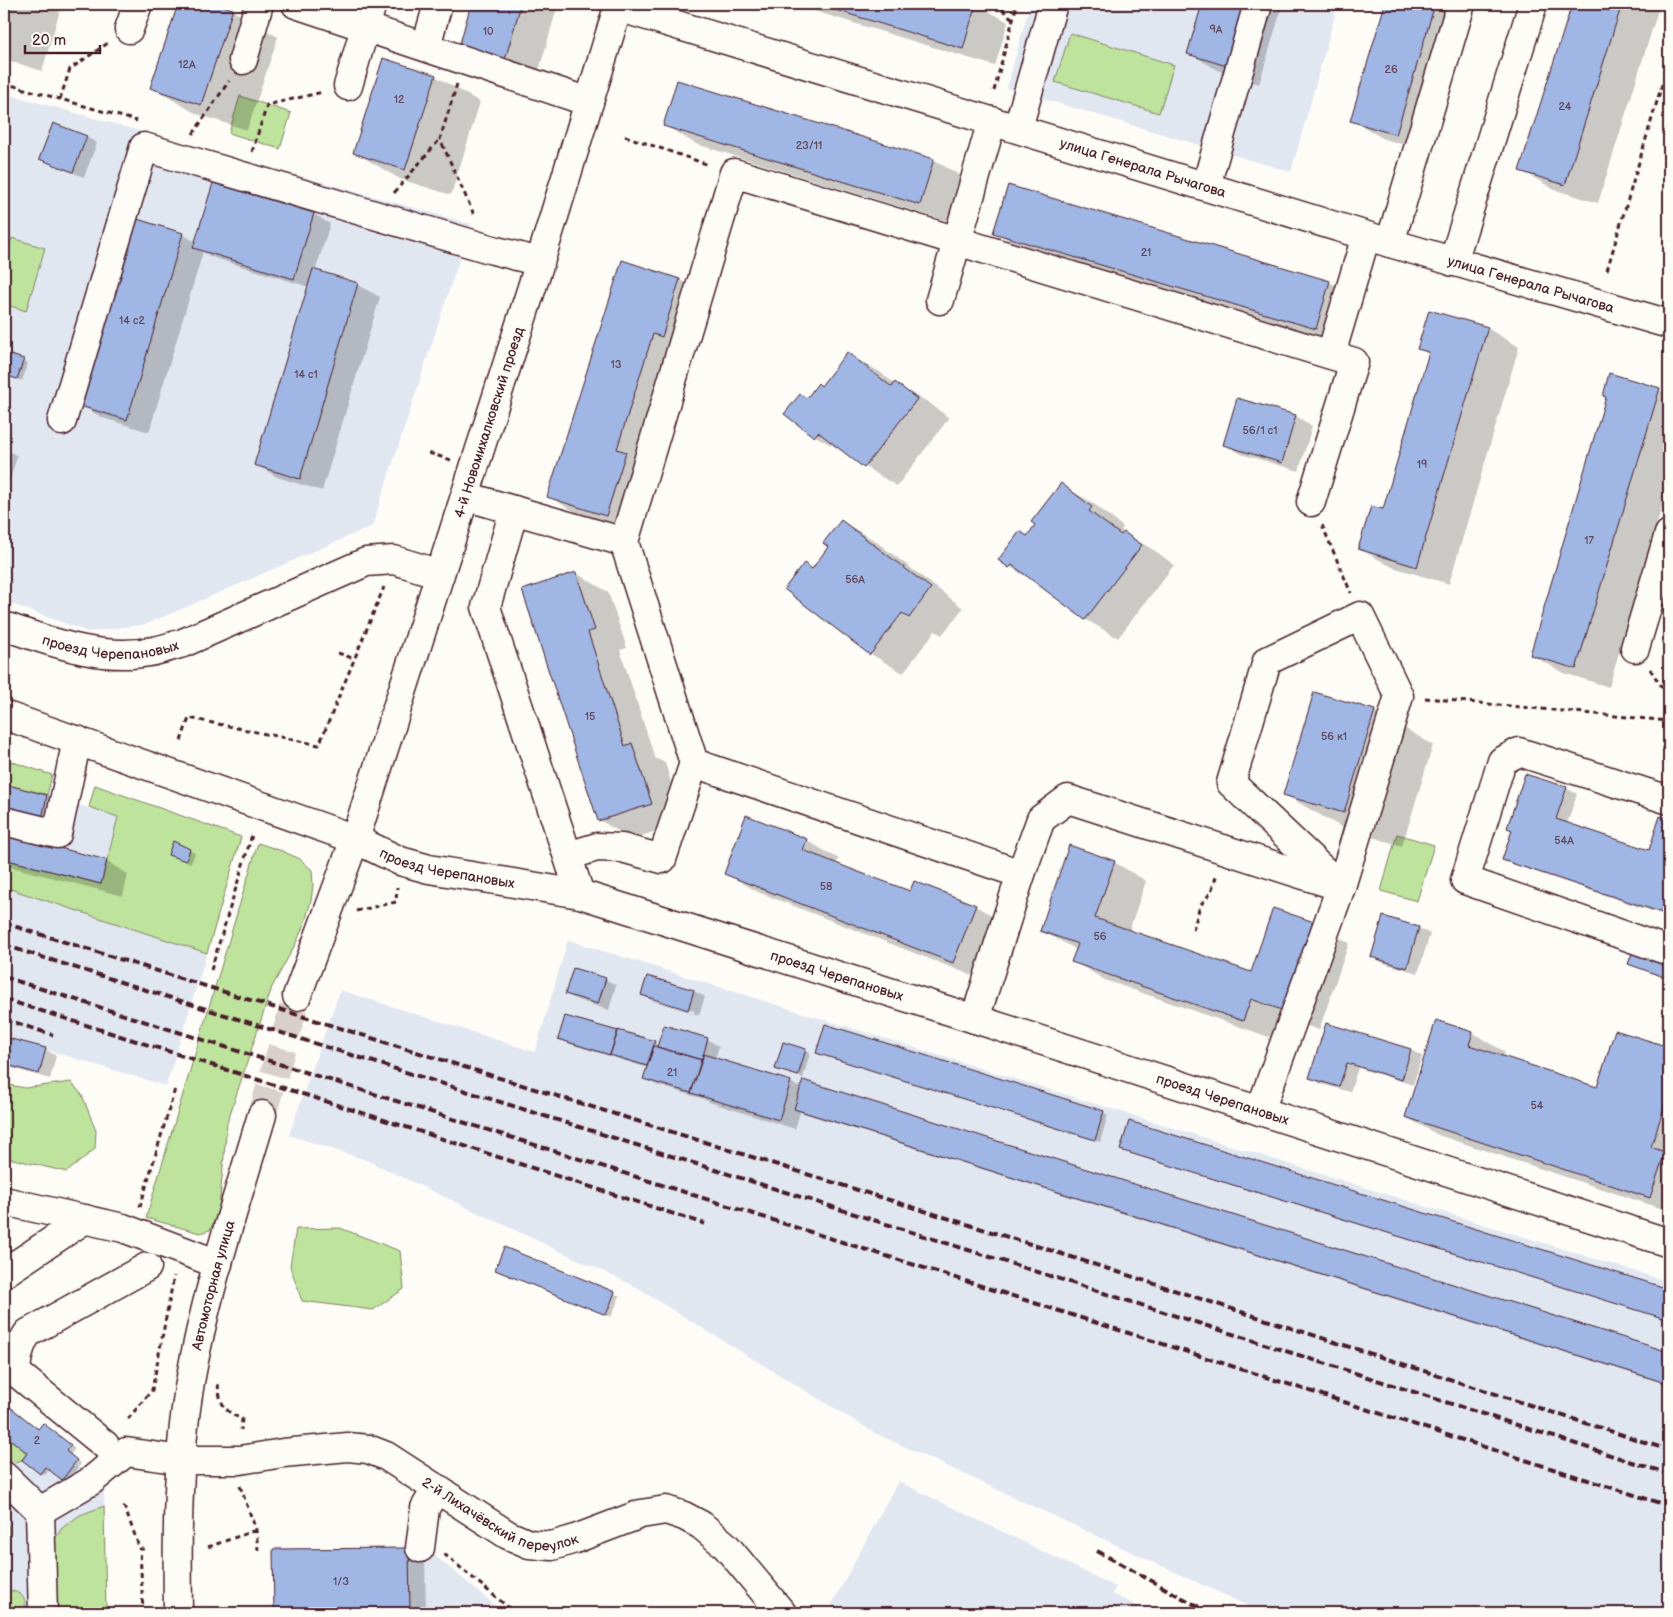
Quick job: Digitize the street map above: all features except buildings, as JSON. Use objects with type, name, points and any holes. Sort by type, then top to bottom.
[{"type":"street","points":[[244,60],[259,4]]},
{"type":"street","points":[[296,4],[369,15],[426,46],[589,102]]},
{"type":"street","points":[[426,46],[438,4]]},
{"type":"street","points":[[940,300],[957,242],[1053,4]]},
{"type":"street","points":[[1206,186],[1258,4]]},
{"type":"street","points":[[1331,354],[1378,239],[1461,4]]},
{"type":"street","points":[[1454,262],[1533,4]]},
{"type":"street","name":"улица Генерала Рычагова","points":[[618,5],[1378,239],[1669,324]]},
{"type":"street","name":"4-й Новомихалковский проезд","points":[[355,839],[540,262],[618,5]]},
{"type":"street","points":[[348,86],[369,15]]},
{"type":"street","points":[[62,422],[144,147],[492,250],[540,262]]},
{"type":"street","points":[[568,856],[597,847],[622,848],[662,859],[694,763],[624,542],[734,173],[1354,362],[1311,502]]},
{"type":"street","points":[[465,496],[624,542]]},
{"type":"street","points":[[514,510],[486,607],[580,894]]},
{"type":"street","points":[[1635,648],[1669,534]]},
{"type":"street","name":"проезд Черепановых","points":[[4,626],[50,642],[91,652],[120,654],[153,652],[183,643],[366,562],[394,560],[440,574]]},
{"type":"street","points":[[1260,1111],[1341,887],[1399,696],[1360,616],[1267,661],[1231,783],[1341,887]]},
{"type":"street","name":"проезд Черепановых","points":[[4,715],[355,839],[400,861],[429,869],[580,894],[1260,1111],[1667,1236]]},
{"type":"street","points":[[4,821],[57,834],[77,740]]},
{"type":"street","points":[[1669,800],[1519,752],[1502,761],[1465,880],[1669,951]]},
{"type":"street","points":[[694,763],[1022,874]]},
{"type":"street","points":[[975,1019],[1041,819],[1068,799],[1341,887]]},
{"type":"street","points":[[297,996],[355,839]]},
{"type":"street","name":"Автомоторная улица","points":[[178,1613],[177,1548],[181,1460],[190,1383],[204,1316],[262,1115]]},
{"type":"street","points":[[4,1201],[85,1219],[132,1232],[218,1264]]},
{"type":"street","points":[[4,1274],[85,1219]]},
{"type":"street","points":[[105,1445],[18,1374],[16,1368],[24,1338],[28,1333],[147,1267]]},
{"type":"street","name":"2-й Лихачёвский переулок","points":[[40,1511],[91,1481],[126,1452],[181,1460],[240,1460],[283,1453],[348,1447],[368,1449],[386,1456],[508,1535],[528,1544],[552,1546],[641,1514],[666,1510],[684,1516],[701,1525],[726,1546],[782,1613]]},
{"type":"street","points":[[4,1476],[40,1511],[43,1613]]},
{"type":"street","points":[[431,1550],[425,1508],[437,1488]]},
{"type":"path","points":[[995,4],[1013,19]]},
{"type":"path","points":[[994,91],[1017,4]]},
{"type":"path","points":[[60,99],[70,70],[134,16]]},
{"type":"path","points":[[394,193],[440,139],[464,59]]},
{"type":"path","points":[[191,136],[244,60]]},
{"type":"path","points":[[1607,270],[1669,61]]},
{"type":"path","points":[[252,153],[267,105],[348,86]]},
{"type":"path","points":[[625,136],[734,173]]},
{"type":"path","points":[[440,139],[475,217]]},
{"type":"path","points":[[429,453],[451,460]]},
{"type":"path","points":[[1311,502],[1360,616]]},
{"type":"path","points":[[181,741],[189,718],[319,745],[386,582]]},
{"type":"path","points":[[1635,648],[1669,698]]},
{"type":"path","points":[[338,653],[355,659]]},
{"type":"path","points":[[1399,696],[1669,721]]},
{"type":"path","points":[[211,970],[252,835]]},
{"type":"path","points":[[1193,930],[1200,906],[1211,892],[1225,850]]},
{"type":"path","points":[[353,914],[358,910],[396,902],[400,861]]},
{"type":"path","points":[[132,1232],[175,1089]]},
{"type":"path","points":[[128,1419],[152,1390],[174,1275]]},
{"type":"path","points":[[217,1378],[220,1399],[225,1408],[234,1416],[242,1419],[241,1430]]},
{"type":"path","points":[[249,1484],[240,1485],[256,1530],[258,1550]]},
{"type":"path","points":[[124,1506],[140,1549],[143,1613]]},
{"type":"path","points":[[208,1547],[256,1530]]},
{"type":"path","points":[[140,1549],[147,1549]]},
{"type":"path","points":[[431,1550],[515,1613]]},
{"type":"shaded area","points":[[1030,4],[1338,4],[1291,172],[1007,88]]},
{"type":"shaded area","points":[[4,93],[471,224],[372,526],[147,624],[88,632],[4,601]]},
{"type":"shaded area","points":[[4,784],[118,817],[101,884],[4,859]]},
{"type":"shaded area","points":[[4,887],[207,953],[166,1086],[4,1037]]},
{"type":"shaded area","points":[[568,940],[1669,1282],[1669,1613],[1263,1613],[875,1433],[630,1284],[366,1160],[289,1135],[340,990],[535,1052]]},
{"type":"shaded area","points":[[4,1402],[38,1429],[43,1423],[71,1445],[66,1451],[77,1460],[74,1465],[104,1493],[106,1613],[4,1613]]},
{"type":"shaded area","points":[[898,1481],[1116,1587],[1112,1594],[1153,1613],[834,1613],[831,1606]]},
{"type":"shaded area","points":[[426,1548],[504,1613],[274,1613],[273,1549]]},
{"type":"green space","points":[[1070,33],[1174,65],[1159,113],[1055,82]]},
{"type":"green space","points":[[240,96],[291,113],[280,149],[229,133]]},
{"type":"green space","points":[[12,238],[45,248],[26,311],[4,304],[4,263]]},
{"type":"green space","points":[[4,759],[52,775],[47,795],[4,784]]},
{"type":"green space","points":[[95,785],[241,837],[207,953],[4,887],[4,859],[101,884],[118,817],[89,807]]},
{"type":"green space","points":[[1397,834],[1434,845],[1417,901],[1381,891]]},
{"type":"green space","points":[[258,843],[300,859],[312,870],[311,901],[297,941],[272,987],[227,1123],[219,1210],[210,1230],[200,1233],[146,1218]]},
{"type":"green space","points":[[71,1082],[82,1095],[96,1131],[95,1149],[67,1172],[4,1157],[4,1084],[25,1088]]},
{"type":"green space","points":[[340,1228],[400,1251],[404,1289],[373,1310],[302,1301],[290,1266],[296,1229]]},
{"type":"green space","points":[[4,1434],[27,1453],[22,1460],[15,1462],[4,1457]]},
{"type":"green space","points":[[104,1506],[106,1613],[50,1613],[53,1542],[62,1528],[80,1515]]},
{"type":"green space","points":[[4,1516],[9,1530],[8,1538],[4,1545]]},
{"type":"green space","points":[[9,1590],[23,1597],[26,1613],[4,1613],[4,1593]]},
{"type":"tunnel","points":[[262,1115],[297,996]]},
{"type":"railway","points":[[4,923],[1059,1253],[1669,1450]]},
{"type":"railway","points":[[4,945],[1045,1274],[1669,1474]]},
{"type":"railway","points":[[4,977],[1669,1506]]},
{"type":"railway","points":[[4,999],[705,1224]]},
{"type":"railway","points":[[4,1019],[53,1035]]},
{"type":"railway","points":[[1097,1551],[1210,1613]]}]
